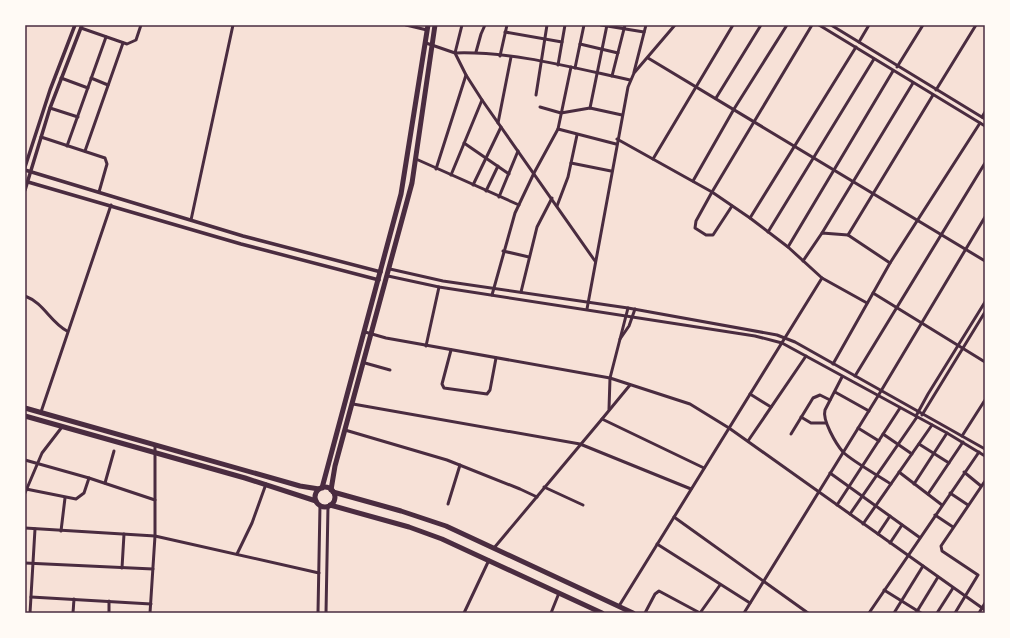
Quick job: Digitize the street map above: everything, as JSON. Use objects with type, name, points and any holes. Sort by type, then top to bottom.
[{"type":"highway","points":[[329,506],[334,499],[332,491],[345,430],[365,363],[406,210],[416,160],[436,25]]},
{"type":"highway","points":[[316,500],[315,496],[320,488],[365,332],[398,208],[428,27]]},
{"type":"highway","points":[[398,208],[406,210]]},
{"type":"highway","points":[[25,408],[247,471],[332,491],[423,518],[454,529],[634,613]]},
{"type":"highway","points":[[25,416],[266,484],[316,500],[320,505],[329,506],[420,531],[488,560],[602,613]]},
{"type":"highway","points":[[234,475],[236,468]]},
{"type":"highway","points":[[245,478],[247,471]]},
{"type":"street","points":[[25,167],[50,90],[75,25]]},
{"type":"street","points":[[25,190],[50,108],[82,27],[123,43],[132,43],[136,40],[141,25]]},
{"type":"street","points":[[191,220],[233,25]]},
{"type":"street","points":[[406,25],[428,27]]},
{"type":"street","points":[[462,25],[455,53],[466,75],[501,128],[534,172],[595,261]]},
{"type":"street","points":[[476,52],[485,25]]},
{"type":"street","points":[[500,56],[507,25]]},
{"type":"street","points":[[536,95],[547,25]]},
{"type":"street","points":[[558,65],[565,25]]},
{"type":"street","points":[[576,68],[584,25]]},
{"type":"street","points":[[601,25],[624,27],[644,32]]},
{"type":"street","points":[[634,73],[646,25]]},
{"type":"street","points":[[587,310],[616,144],[630,80],[634,73],[675,25]]},
{"type":"street","points":[[653,159],[733,25]]},
{"type":"street","points":[[716,98],[761,25]]},
{"type":"street","points":[[693,181],[734,109],[787,25]]},
{"type":"street","points":[[732,206],[713,235],[706,235],[697,231],[694,227],[712,192],[812,25]]},
{"type":"street","points":[[819,25],[985,126]]},
{"type":"street","points":[[859,42],[869,25]]},
{"type":"street","points":[[897,67],[922,25]]},
{"type":"street","points":[[936,90],[976,25]]},
{"type":"street","points":[[590,108],[607,26]]},
{"type":"street","points":[[830,32],[832,26],[983,118],[985,112]]},
{"type":"street","points":[[612,76],[624,27]]},
{"type":"street","points":[[505,32],[562,42]]},
{"type":"street","points":[[67,146],[106,37]]},
{"type":"street","points":[[85,151],[123,43]]},
{"type":"street","points":[[426,43],[455,53],[476,52],[511,57],[571,67],[630,80]]},
{"type":"street","points":[[580,44],[618,53]]},
{"type":"street","points":[[750,218],[856,47]]},
{"type":"street","points":[[498,123],[511,57]]},
{"type":"street","points":[[648,58],[985,261]]},
{"type":"street","points":[[768,232],[874,59]]},
{"type":"street","points":[[492,295],[503,251],[519,205],[534,172],[558,129],[571,67]]},
{"type":"street","points":[[788,247],[893,71]]},
{"type":"street","points":[[436,168],[466,75]]},
{"type":"street","points":[[61,78],[88,88]]},
{"type":"street","points":[[92,78],[108,85]]},
{"type":"street","points":[[803,261],[822,233],[913,83]]},
{"type":"street","points":[[848,235],[933,95]]},
{"type":"street","points":[[451,175],[482,100]]},
{"type":"street","points":[[953,107],[955,102]]},
{"type":"street","points":[[540,107],[561,113],[590,108],[622,115]]},
{"type":"street","points":[[50,108],[78,117]]},
{"type":"street","points":[[833,364],[890,263],[980,123]]},
{"type":"street","points":[[473,185],[501,128]]},
{"type":"street","points":[[558,129],[616,144]]},
{"type":"street","points":[[557,206],[571,163],[577,135]]},
{"type":"street","points":[[41,137],[85,151],[107,161],[99,192]]},
{"type":"street","points":[[617,139],[712,192],[750,218],[788,247],[822,278],[868,302]]},
{"type":"street","points":[[464,144],[509,174]]},
{"type":"street","points":[[499,197],[518,151]]},
{"type":"street","points":[[416,160],[519,205]]},
{"type":"street","points":[[571,163],[611,171]]},
{"type":"street","points":[[855,376],[985,163]]},
{"type":"street","points":[[486,191],[498,166]]},
{"type":"street","points":[[25,170],[243,236],[381,272]]},
{"type":"street","points":[[54,189],[57,180]]},
{"type":"street","points":[[28,182],[111,205],[240,244],[379,280]]},
{"type":"street","points":[[521,292],[537,227],[552,198]]},
{"type":"street","points":[[41,412],[67,331],[111,205]]},
{"type":"street","points":[[140,214],[143,206]]},
{"type":"street","points":[[744,613],[878,396],[964,249],[985,217]]},
{"type":"street","points":[[822,233],[848,235],[890,263]]},
{"type":"street","points":[[240,244],[243,236]]},
{"type":"street","points":[[503,251],[529,256]]},
{"type":"street","points":[[390,269],[494,288],[635,309],[768,332],[785,337],[985,449]]},
{"type":"street","points":[[406,280],[408,273]]},
{"type":"street","points":[[388,276],[439,287],[755,336],[782,343],[842,377],[932,424],[985,456]]},
{"type":"street","points":[[619,606],[822,278]]},
{"type":"street","points":[[426,346],[439,287]]},
{"type":"street","points":[[873,293],[985,362]]},
{"type":"street","points":[[25,296],[38,303],[55,323],[67,331]]},
{"type":"street","points":[[918,417],[919,411],[985,302]]},
{"type":"street","points":[[609,409],[610,378],[628,308]]},
{"type":"street","points":[[620,339],[627,331],[635,309]]},
{"type":"street","points":[[850,514],[898,444],[918,417],[923,413],[985,312]]},
{"type":"street","points":[[365,332],[372,335],[426,346],[610,378],[690,404],[748,441],[984,609]]},
{"type":"street","points":[[451,350],[442,384],[444,388],[487,394],[490,390],[496,358]]},
{"type":"street","points":[[748,441],[806,356]]},
{"type":"street","points":[[365,363],[390,370]]},
{"type":"street","points":[[842,377],[824,414],[826,423],[843,452],[890,484]]},
{"type":"street","points":[[494,548],[630,385]]},
{"type":"street","points":[[835,392],[868,411]]},
{"type":"street","points":[[750,394],[771,407]]},
{"type":"street","points":[[791,434],[815,396],[822,396],[830,400]]},
{"type":"street","points":[[962,436],[985,400]]},
{"type":"street","points":[[353,404],[580,444],[691,489]]},
{"type":"street","points":[[837,505],[900,408]]},
{"type":"street","points":[[801,417],[811,423],[826,423]]},
{"type":"street","points":[[602,419],[704,468]]},
{"type":"street","points":[[863,524],[932,424]]},
{"type":"street","points":[[62,427],[36,463],[26,491],[76,499],[81,497],[84,493],[89,478]]},
{"type":"street","points":[[858,428],[879,441]]},
{"type":"street","points":[[345,430],[460,465],[520,488],[537,497]]},
{"type":"street","points":[[914,484],[947,433]]},
{"type":"street","points":[[883,434],[912,454]]},
{"type":"street","points":[[928,494],[963,442]]},
{"type":"street","points":[[150,613],[155,536],[155,444]]},
{"type":"street","points":[[919,444],[949,463]]},
{"type":"street","points":[[105,483],[114,451]]},
{"type":"street","points":[[869,613],[919,537],[978,452]]},
{"type":"street","points":[[25,460],[89,478],[155,500]]},
{"type":"street","points":[[448,504],[460,465]]},
{"type":"street","points":[[898,472],[942,505]]},
{"type":"street","points":[[964,472],[981,486]]},
{"type":"street","points":[[830,473],[919,537]]},
{"type":"street","points":[[955,613],[978,575],[941,550],[941,546],[985,481]]},
{"type":"street","points":[[237,554],[252,523],[266,484]]},
{"type":"street","points":[[544,487],[583,505]]},
{"type":"street","points":[[950,493],[968,505]]},
{"type":"street","points":[[61,531],[65,498]]},
{"type":"street","points":[[318,613],[320,505]]},
{"type":"street","points":[[326,613],[326,568],[329,506]]},
{"type":"street","points":[[935,514],[953,527]]},
{"type":"street","points":[[878,534],[890,516]]},
{"type":"street","points":[[674,517],[808,613]]},
{"type":"street","points":[[890,543],[902,525]]},
{"type":"street","points":[[25,528],[155,536],[319,573]]},
{"type":"street","points":[[30,613],[35,529]]},
{"type":"street","points":[[122,568],[124,534]]},
{"type":"street","points":[[657,544],[750,603]]},
{"type":"street","points":[[464,613],[488,560]]},
{"type":"street","points":[[25,563],[153,570]]},
{"type":"street","points":[[894,613],[923,566]]},
{"type":"street","points":[[319,568],[326,568]]},
{"type":"street","points":[[916,612],[938,577]]},
{"type":"street","points":[[319,582],[326,582]]},
{"type":"street","points":[[644,613],[655,594],[659,591],[700,613],[720,584]]},
{"type":"street","points":[[937,613],[953,588]]},
{"type":"street","points":[[884,590],[916,612],[921,613]]},
{"type":"street","points":[[551,613],[559,593]]},
{"type":"street","points":[[31,597],[150,604]]},
{"type":"street","points":[[73,613],[74,599]]},
{"type":"street","points":[[109,613],[110,601]]},
{"type":"street","points":[[979,613],[984,609],[985,603]]}]
